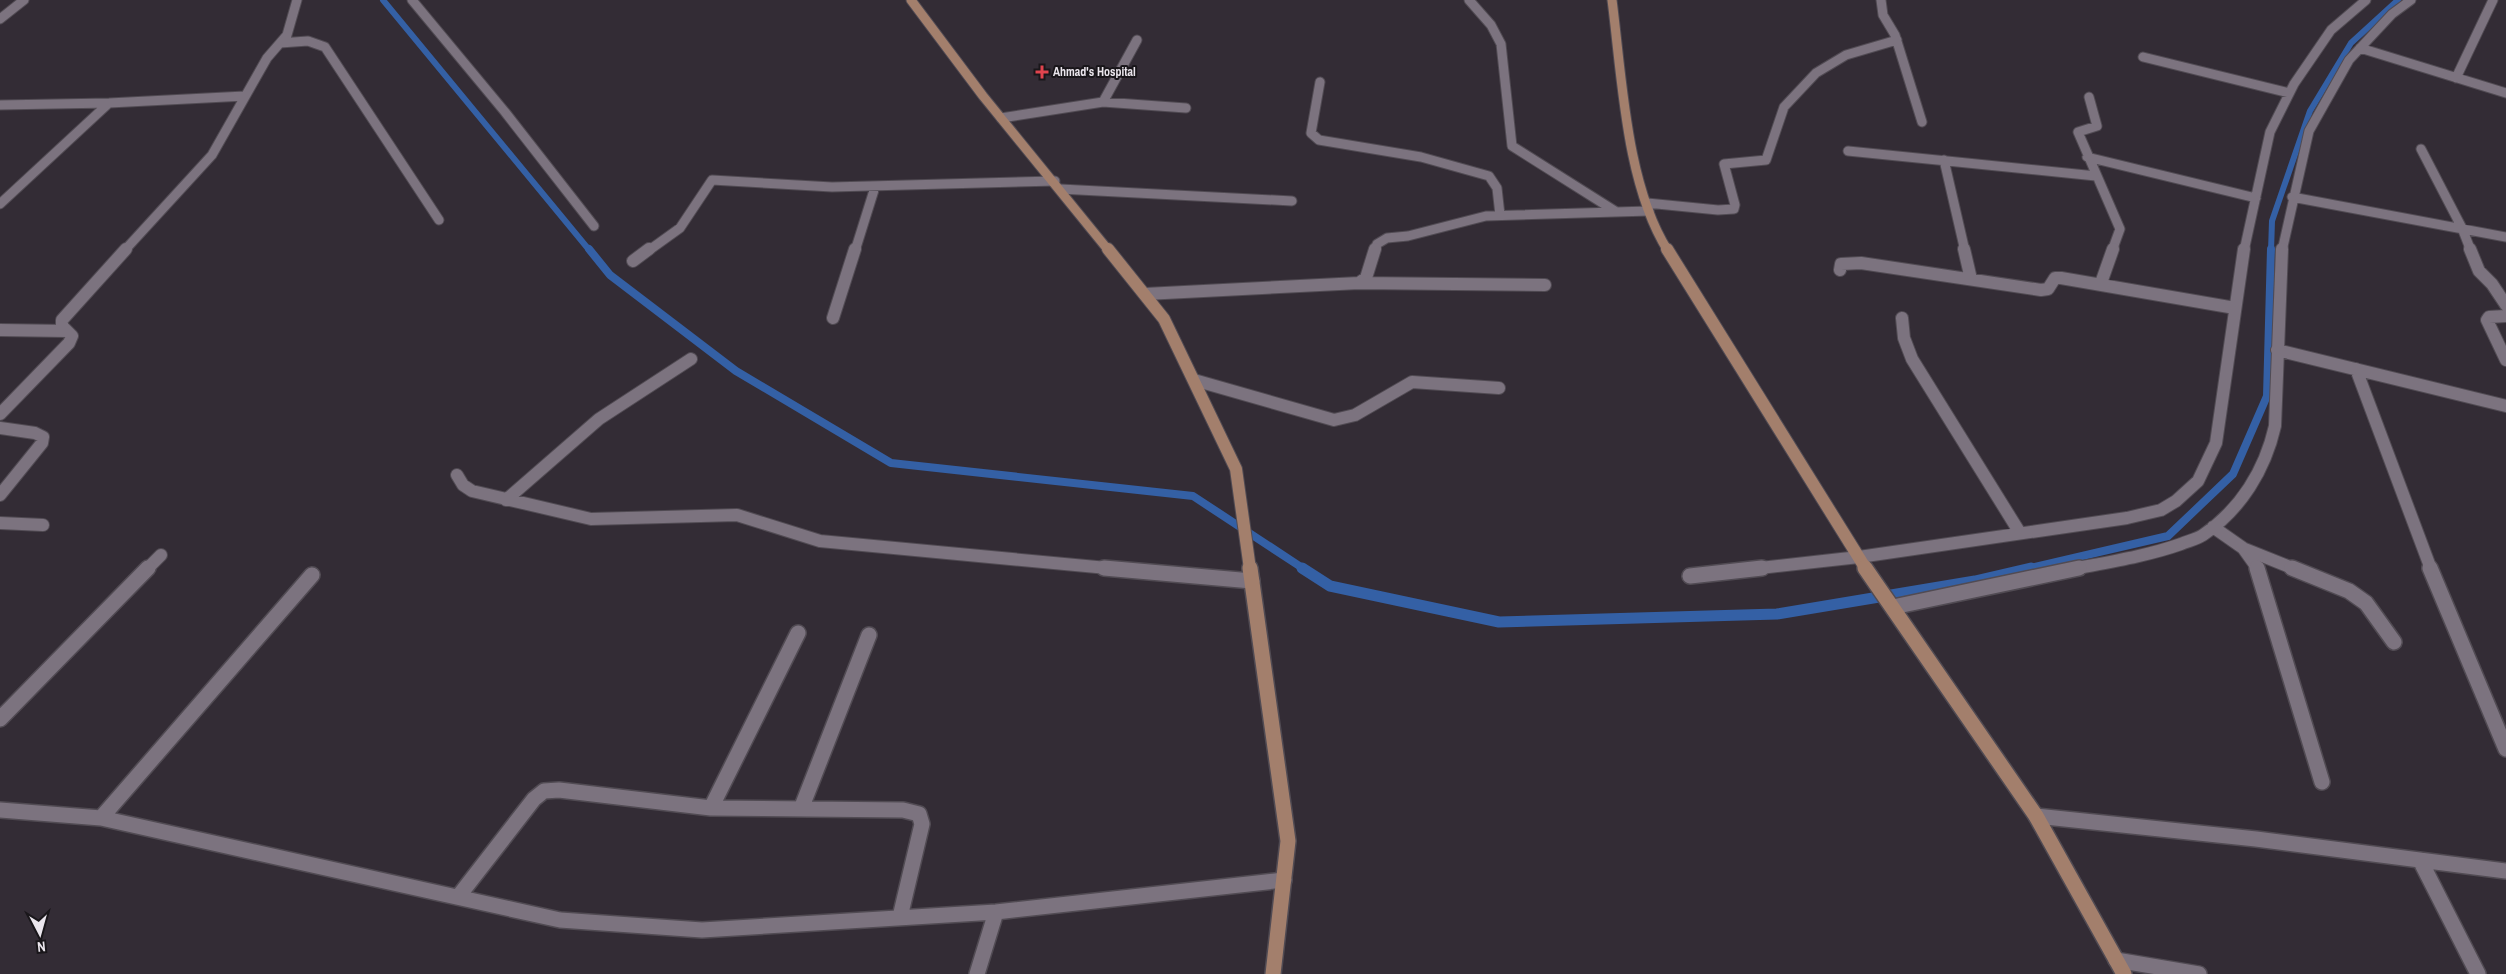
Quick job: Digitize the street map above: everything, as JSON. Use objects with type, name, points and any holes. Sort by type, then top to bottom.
[{"type":"street","points":[[0,19],[24,0]]},
{"type":"street","points":[[0,414],[22,394],[69,343],[72,336],[62,326],[62,320],[68,311],[212,155],[267,58],[287,35],[296,0]]},
{"type":"street","points":[[412,0],[505,112],[594,226]]},
{"type":"street","points":[[911,0],[1001,118],[1058,185],[1164,319],[1236,469],[1288,841],[1273,974]]},
{"type":"street","points":[[1469,0],[1491,25],[1501,44],[1512,146],[1615,212]]},
{"type":"street","points":[[1612,0],[1633,154],[1654,229],[1862,561],[2036,816],[2120,967],[2199,974]]},
{"type":"street","points":[[1881,0],[1883,15],[1897,40],[1922,122]]},
{"type":"street","points":[[1690,576],[1862,561],[2020,533],[2127,518],[2161,510],[2176,501],[2198,481],[2216,443],[2244,250],[2270,132],[2289,93],[2331,30],[2366,0]]},
{"type":"street","points":[[1890,604],[2164,550],[2202,536],[2230,512],[2256,480],[2269,452],[2275,426],[2282,247],[2292,197],[2309,131],[2349,60],[2392,14],[2411,0]]},
{"type":"street","points":[[2456,78],[2493,0]]},
{"type":"street","points":[[1103,102],[1137,40]]},
{"type":"street","points":[[1359,283],[1366,278],[1379,240],[1408,236],[1473,218],[1500,215],[1615,212],[1648,207],[1734,209],[1735,205],[1724,164],[1766,160],[1784,107],[1816,73],[1846,55],[1897,40]]},
{"type":"street","points":[[280,43],[308,41],[324,47],[439,220]]},
{"type":"street","points":[[2360,48],[2506,93]]},
{"type":"street","points":[[2143,57],[2289,93]]},
{"type":"street","points":[[1320,82],[1311,133],[1314,137],[1319,140],[1421,157],[1489,176],[1494,179],[1496,184],[1500,215]]},
{"type":"street","points":[[0,105],[109,103],[246,96]]},
{"type":"street","points":[[2089,97],[2097,126],[2078,132],[2087,157],[2120,229],[2101,283]]},
{"type":"street","points":[[1001,118],[1103,102],[1186,108]]},
{"type":"street","points":[[0,204],[109,103]]},
{"type":"street","points":[[2421,149],[2462,228],[2479,271],[2492,284],[2506,305]]},
{"type":"street","points":[[1848,151],[2096,176]]},
{"type":"street","points":[[2087,157],[2256,198]]},
{"type":"street","points":[[1944,160],[1971,279]]},
{"type":"street","points":[[634,261],[680,228],[712,180],[874,187],[1058,185],[1292,201]]},
{"type":"street","points":[[833,318],[874,187]]},
{"type":"street","points":[[2292,197],[2506,237]]},
{"type":"street","points":[[1840,270],[1841,264],[1861,263],[2041,290],[2048,289],[2055,278],[2061,278],[2101,283],[2236,308]]},
{"type":"street","points":[[1144,294],[1359,283],[1545,285]]},
{"type":"street","points":[[2506,316],[2490,317],[2487,320],[2506,360]]},
{"type":"street","points":[[1902,318],[1904,338],[1912,359],[2020,533]]},
{"type":"street","points":[[0,330],[67,331]]},
{"type":"street","points":[[2277,350],[2506,406]]},
{"type":"street","points":[[506,500],[599,419],[691,359]]},
{"type":"street","points":[[2356,369],[2419,541],[2506,749]]},
{"type":"street","points":[[1194,380],[1334,420],[1347,419],[1357,415],[1400,386],[1412,382],[1499,388]]},
{"type":"street","points":[[0,428],[35,433],[43,437],[42,443],[0,495]]},
{"type":"street","points":[[457,475],[464,485],[472,491],[591,519],[737,515],[820,541],[857,546],[1252,581]]},
{"type":"street","points":[[0,523],[43,525]]},
{"type":"street","points":[[2213,527],[2243,548],[2349,591],[2366,603],[2394,642]]},
{"type":"street","points":[[2243,548],[2256,564],[2322,782]]},
{"type":"street","points":[[0,720],[161,555]]},
{"type":"street","points":[[101,818],[312,575]]},
{"type":"street","points":[[710,808],[798,633]]},
{"type":"street","points":[[801,809],[870,635]]},
{"type":"street","points":[[458,897],[534,799],[544,791],[559,790],[710,808],[903,810],[919,814],[922,824],[900,917]]},
{"type":"street","points":[[0,810],[101,818],[560,920],[702,930],[996,912],[1284,880]]},
{"type":"street","points":[[2036,816],[2256,839],[2506,870]]},
{"type":"street","points":[[2420,860],[2478,974]]},
{"type":"street","points":[[977,974],[996,912]]},
{"type":"waterway","points":[[383,0],[590,251]]},
{"type":"waterway","points":[[2271,251],[2272,221],[2310,111],[2351,43],[2398,0]]},
{"type":"waterway","points":[[589,249],[610,275],[736,371],[891,463],[1193,496],[1304,569]]},
{"type":"waterway","points":[[2026,569],[2168,536],[2233,474],[2267,396],[2271,249]]},
{"type":"waterway","points":[[1302,568],[1330,586],[1499,622],[1777,614],[1975,581],[2031,568]]},
{"type":"place","name":"Ahmad's Hospital","points":[[1042,72]]}]
